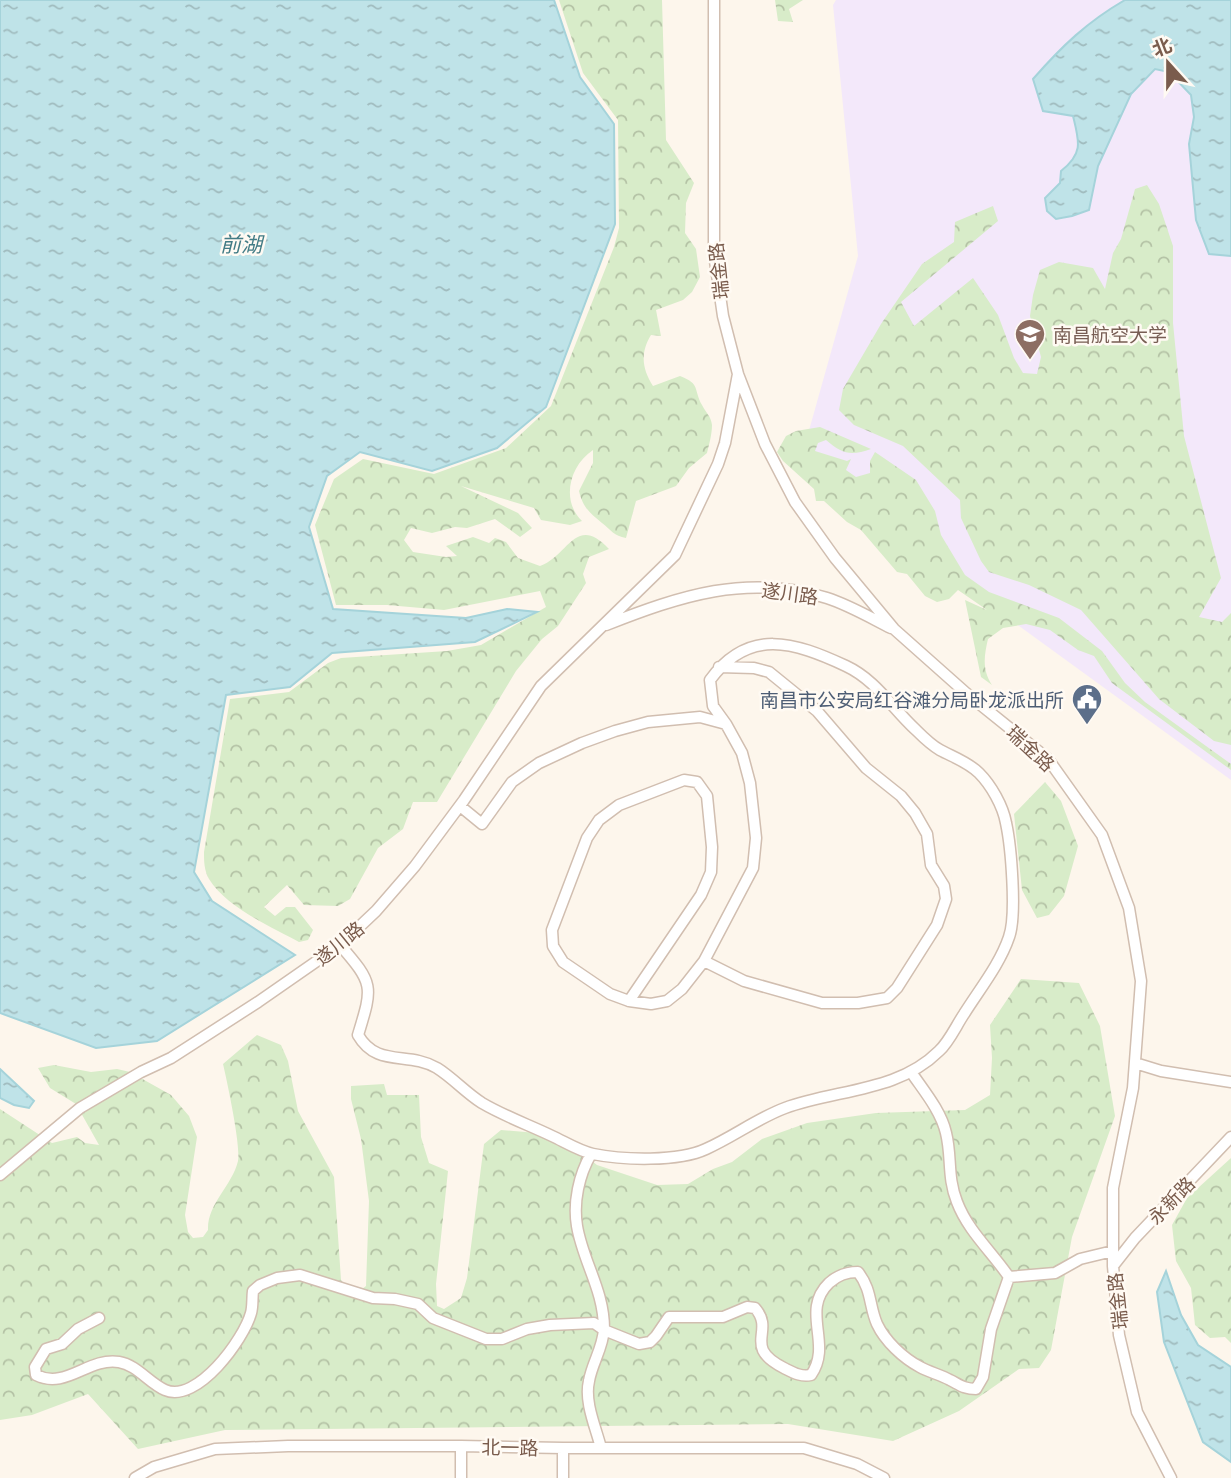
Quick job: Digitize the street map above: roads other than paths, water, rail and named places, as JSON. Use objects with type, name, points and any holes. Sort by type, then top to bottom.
[{"type":"street","name":"瑞金路","points":[[714,0],[715,254],[723,316],[738,374],[765,444],[795,502],[835,558],[894,629],[1048,760],[1102,835],[1129,908],[1141,981],[1133,1088],[1113,1188],[1113,1266],[1119,1335],[1137,1412],[1171,1478]]},
{"type":"street","name":"遂川路","points":[[0,1175],[80,1108],[183,1051],[258,1003],[340,945],[376,911],[415,866],[460,806],[541,686],[675,555],[718,464],[725,443],[738,374]]},
{"type":"street","name":"遂川路","points":[[601,627],[664,602],[702,592],[763,586],[827,598],[894,629]]},
{"type":"street","points":[[340,945],[367,981],[369,998],[358,1035],[365,1046],[381,1056],[411,1059],[435,1067],[483,1103],[590,1154],[648,1158],[683,1157],[704,1150],[783,1109],[814,1099],[873,1087],[911,1072],[941,1050],[994,967],[1010,936],[1013,901],[1006,821],[997,799],[979,773],[937,748],[861,673],[782,642],[764,644],[734,654],[719,667],[710,680],[713,706],[742,753],[750,783],[756,838],[753,868],[704,961],[682,989],[667,1001],[651,1004],[629,1000],[610,994],[564,962],[554,946],[552,930],[587,838],[599,820],[619,805],[684,779],[697,782],[707,796],[712,847],[711,872],[701,895],[629,1000]]},
{"type":"street","points":[[704,961],[744,981],[822,1003],[858,1003],[887,998],[897,988],[936,925],[946,899],[944,886],[931,865],[927,834],[901,796],[866,768],[817,711],[769,672],[754,668],[719,667]]},
{"type":"street","points":[[460,806],[482,824],[512,782],[550,758],[615,731],[648,722],[700,717],[726,724]]},
{"type":"street","points":[[1135,1063],[1161,1071],[1231,1082]]},
{"type":"street","points":[[911,1072],[942,1119],[947,1136],[949,1176],[957,1203],[978,1238],[997,1258],[1009,1277]]},
{"type":"street","name":"永新路","points":[[1113,1266],[1135,1238],[1231,1137]]},
{"type":"street","points":[[590,1154],[581,1171],[576,1203],[577,1226],[600,1294],[604,1330],[587,1393],[601,1448]]},
{"type":"street","points":[[1009,1277],[1055,1273],[1080,1259],[1113,1251]]},
{"type":"street","points":[[99,1318],[78,1329],[62,1344],[46,1349],[35,1367],[36,1375],[48,1381],[101,1363],[118,1362],[132,1367],[166,1391],[185,1390],[221,1364],[231,1352],[252,1310],[253,1291],[277,1278],[300,1275],[373,1298],[418,1304],[433,1318],[486,1339],[502,1339],[527,1329],[550,1325],[594,1324],[639,1344],[650,1342],[669,1317],[723,1317],[747,1307],[755,1308],[761,1314],[763,1322],[760,1345],[763,1353],[771,1361],[795,1374],[811,1375],[816,1368],[821,1348],[815,1304],[822,1290],[834,1278],[848,1272],[858,1272],[868,1289],[876,1321],[886,1339],[918,1366],[965,1389],[976,1389],[984,1377],[990,1329],[1009,1277]]},
{"type":"street","name":"北一路","points":[[135,1478],[154,1467],[215,1449],[288,1446],[461,1446],[804,1448],[857,1464],[884,1478]]},
{"type":"street","points":[[461,1446],[461,1478]]},
{"type":"street","points":[[563,1448],[563,1478]]},
{"type":"water","name":"前湖","points":[[0,0],[554,0],[580,77],[614,124],[615,224],[546,407],[497,448],[432,471],[360,452],[327,476],[309,527],[333,609],[466,618],[507,609],[537,612],[475,642],[332,653],[290,687],[226,695],[194,872],[212,901],[295,955],[157,1041],[96,1048],[0,1013]]},
{"type":"water","points":[[1125,0],[1231,0],[1231,256],[1209,254],[1196,220],[1189,144],[1194,117],[1191,95],[1169,72],[1155,69],[1131,94],[1098,166],[1089,210],[1056,219],[1047,211],[1045,198],[1060,183],[1061,171],[1073,158],[1078,140],[1073,116],[1043,111],[1033,79],[1076,35]]},
{"type":"water","points":[[0,1069],[34,1101],[29,1108],[0,1098]]},
{"type":"water","points":[[1166,1271],[1181,1315],[1198,1345],[1231,1367],[1231,1462],[1203,1442],[1164,1342],[1157,1292]]},
{"type":"place","name":"南昌航空大学","points":[[1030,361]]},
{"type":"place","name":"南昌市公安局红谷滩分局卧龙派出所","points":[[1087,726]]}]
